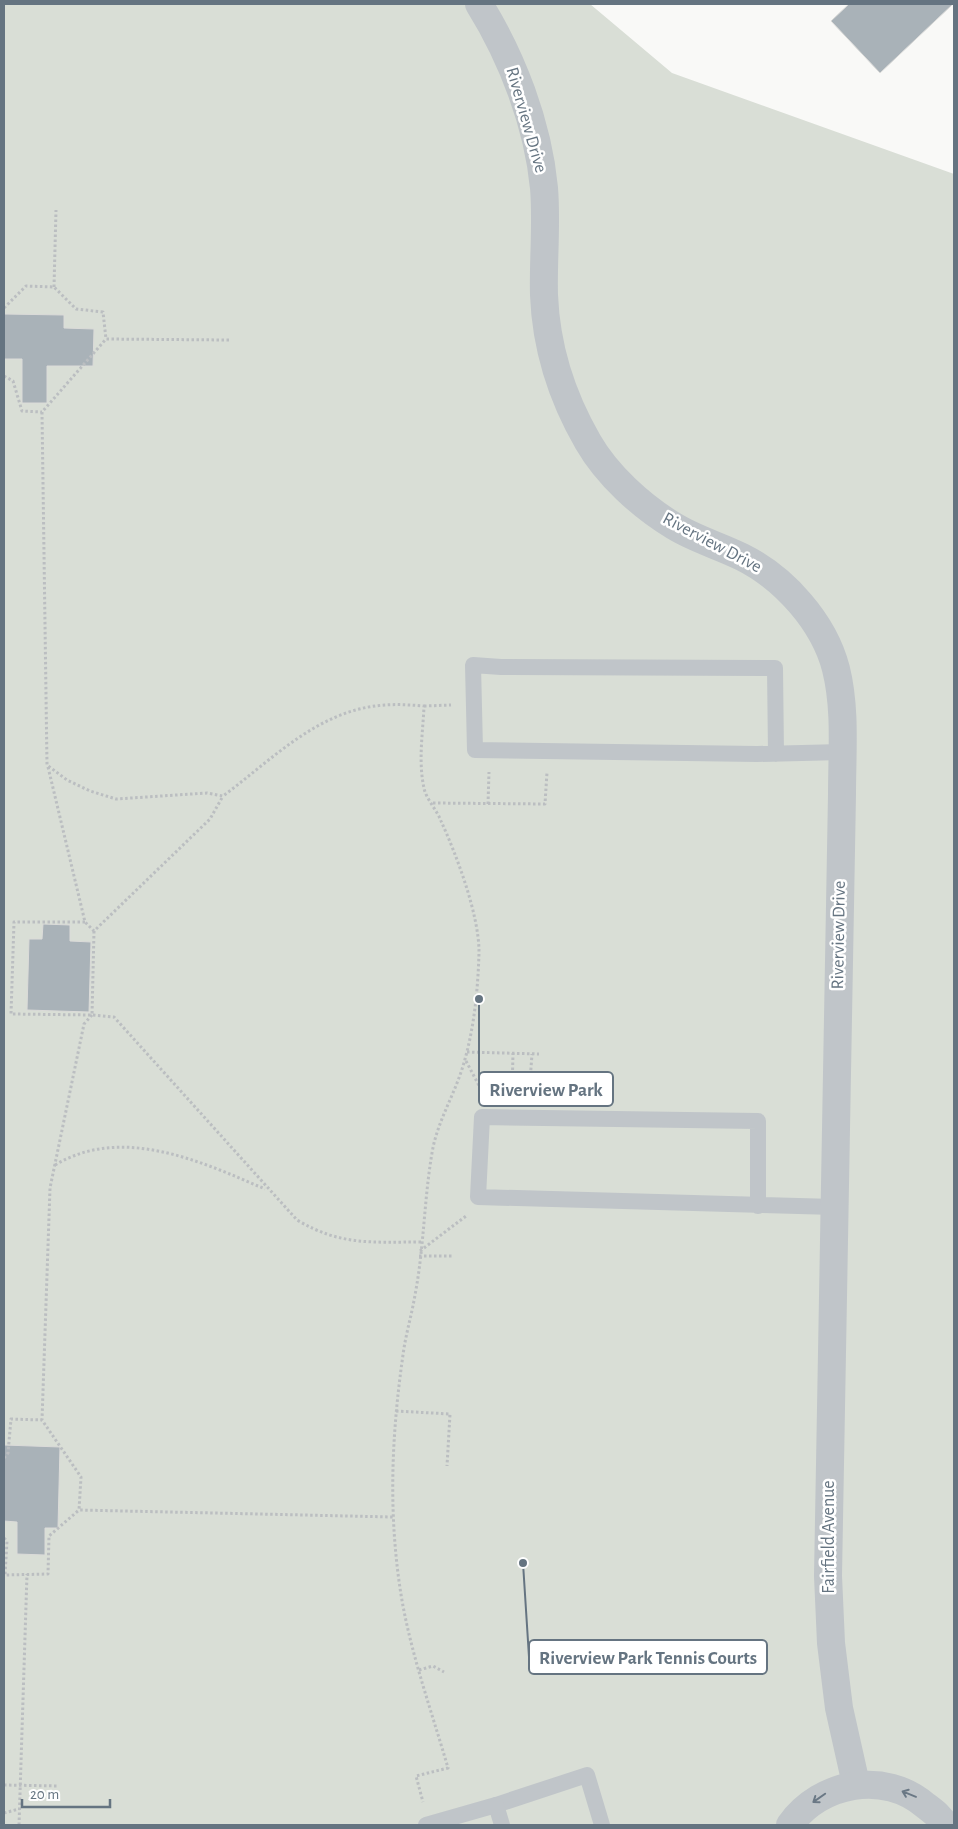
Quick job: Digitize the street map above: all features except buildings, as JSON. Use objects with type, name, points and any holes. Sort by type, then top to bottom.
[{"type":"street","name":"Riverview Drive","points":[[479,4],[507,56],[523,98],[535,142],[544,188],[544,296],[548,332],[555,366],[569,405],[591,448],[624,487],[648,508],[675,527],[744,558],[769,573],[790,592],[809,614],[824,639],[836,666],[842,695],[842,752],[833,1287]]},
{"type":"street","name":"Fairfield Avenue","points":[[833,1287],[829,1605],[839,1708],[856,1784]]},
{"type":"street","points":[[790,1825],[799,1812],[825,1794],[856,1784],[887,1786],[917,1798],[942,1819],[945,1825]]},
{"type":"lane","points":[[776,754],[775,668],[502,667],[473,665],[475,750],[776,754],[842,752]]},
{"type":"lane","points":[[758,1206],[758,1121],[482,1117],[478,1198],[758,1206],[835,1207]]},
{"type":"lane","points":[[428,1825],[587,1775],[602,1825]]},
{"type":"lane","points":[[496,1804],[502,1825]]},
{"type":"path","points":[[54,287],[56,210]]},
{"type":"path","points":[[4,308],[26,286],[54,287],[76,309],[103,312],[106,339],[42,412],[47,765],[85,922],[94,931]]},
{"type":"path","points":[[106,339],[229,340]]},
{"type":"path","points":[[4,376],[13,381],[22,411],[42,412]]},
{"type":"path","points":[[80,1510],[82,1477],[42,1420],[48,1226],[54,1166],[84,1024],[92,1015],[94,931],[210,819],[223,796],[302,734],[351,711],[385,704],[424,706],[421,767],[424,791],[433,803],[454,850],[470,901],[479,948],[477,995],[467,1052],[439,1126],[432,1151],[416,1294],[404,1345],[392,1459],[393,1517],[400,1587],[407,1628],[448,1768],[416,1776],[428,1825]]},
{"type":"path","points":[[488,804],[490,751]]},
{"type":"path","points":[[433,803],[545,804],[548,751]]},
{"type":"path","points":[[47,765],[82,787],[116,800],[207,793],[223,796]]},
{"type":"path","points":[[85,922],[14,922],[11,1014],[114,1017],[297,1220],[332,1237],[360,1242],[421,1242]]},
{"type":"path","points":[[467,1052],[539,1054]]},
{"type":"path","points":[[511,1118],[513,1053]]},
{"type":"path","points":[[528,1118],[532,1054]]},
{"type":"path","points":[[465,1060],[486,1098],[489,1117]]},
{"type":"path","points":[[54,1166],[77,1153],[94,1148],[140,1148],[191,1160],[268,1190]]},
{"type":"path","points":[[420,1251],[479,1206],[484,1198]]},
{"type":"path","points":[[419,1256],[454,1256]]},
{"type":"path","points":[[396,1411],[450,1414],[447,1466]]},
{"type":"path","points":[[4,1458],[8,1453],[11,1420],[42,1420]]},
{"type":"path","points":[[4,1538],[7,1541],[6,1575],[48,1574],[49,1536],[80,1510],[393,1517]]},
{"type":"path","points":[[19,1825],[27,1574]]},
{"type":"path","points":[[419,1670],[432,1666],[444,1672]]},
{"type":"path","points":[[4,1785],[59,1786]]},
{"type":"path","points":[[4,1813],[19,1809]]},
{"type":"shaded area","points":[[4,4],[590,4],[672,73],[954,174],[954,1825],[4,1825]]},
{"type":"place","name":"Riverview Park","points":[[479,999]]},
{"type":"place","name":"Riverview Park Tennis Courts","points":[[523,1563]]}]
